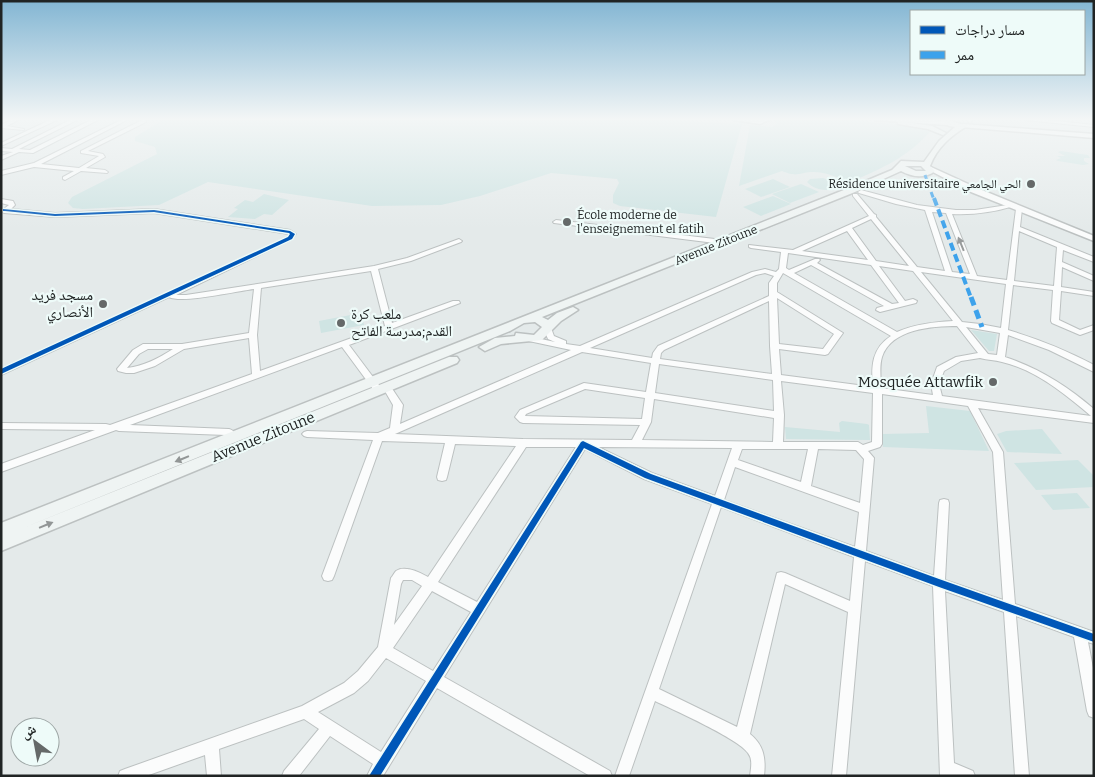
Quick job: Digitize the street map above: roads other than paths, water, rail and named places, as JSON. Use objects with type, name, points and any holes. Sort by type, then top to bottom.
[{"type":"main road","name":"Avenue Zitoune","points":[[1,544],[379,386],[523,320],[560,307],[885,177],[921,156]]},
{"type":"main road","points":[[918,174],[906,170],[906,164],[928,167],[931,156]]},
{"type":"main road","name":"Avenue Zitoune","points":[[1,530],[233,438],[499,341],[537,338],[548,330],[556,319],[567,313],[891,179],[929,173],[928,167]]},
{"type":"main road","points":[[527,338],[516,331],[523,320],[542,320],[548,330]]},
{"type":"street","points":[[1,173],[34,165],[53,156]]},
{"type":"street","points":[[65,178],[102,156]]},
{"type":"street","points":[[34,165],[105,172]]},
{"type":"street","points":[[928,167],[974,190],[1094,239]]},
{"type":"street","points":[[918,174],[974,190]]},
{"type":"street","points":[[858,194],[896,203],[948,211],[988,211],[1016,207]]},
{"type":"street","points":[[858,194],[986,357]]},
{"type":"street","points":[[1,201],[11,202],[12,205],[3,211]]},
{"type":"street","points":[[1001,359],[1017,228],[1016,207]]},
{"type":"street","points":[[928,209],[949,273]]},
{"type":"street","points":[[1,372],[290,238],[293,233],[154,211],[47,215],[3,211]]},
{"type":"street","points":[[948,211],[974,277]]},
{"type":"street","points":[[789,251],[874,216]]},
{"type":"street","points":[[556,222],[723,242]]},
{"type":"street","points":[[848,228],[902,302]]},
{"type":"street","points":[[1017,228],[1094,260]]},
{"type":"street","points":[[168,294],[186,297],[374,268],[408,260],[459,241]]},
{"type":"street","points":[[751,246],[1094,294]]},
{"type":"street","points":[[1060,246],[1056,322],[1080,333],[1094,327]]},
{"type":"street","points":[[778,444],[780,415],[774,346],[773,295],[774,280],[783,272],[789,251]]},
{"type":"street","points":[[1086,257],[1094,253]]},
{"type":"street","points":[[328,576],[379,437],[578,348],[754,273],[765,271],[783,272],[812,263],[823,256]]},
{"type":"street","points":[[812,263],[888,306]]},
{"type":"street","points":[[1059,263],[1094,279]]},
{"type":"street","points":[[374,268],[389,327]]},
{"type":"street","points":[[783,272],[896,335]]},
{"type":"street","points":[[256,375],[254,334],[258,286]]},
{"type":"street","points":[[773,295],[839,333],[825,352],[774,346]]},
{"type":"street","points":[[635,444],[646,422],[657,353],[666,345],[773,295]]},
{"type":"street","points":[[880,310],[902,302],[913,301]]},
{"type":"street","points":[[1,468],[456,303]]},
{"type":"street","points":[[863,449],[877,444],[878,357],[896,335],[927,326],[960,325],[1004,332],[1050,347],[1094,369]]},
{"type":"street","points":[[548,330],[551,337],[578,348]]},
{"type":"street","points":[[182,347],[170,356],[128,372],[121,369],[143,348],[182,347],[254,334]]},
{"type":"street","points":[[527,338],[551,344],[776,378],[878,392],[938,397],[1094,420]]},
{"type":"street","points":[[343,344],[398,405],[394,430]]},
{"type":"street","points":[[938,397],[935,384],[940,369],[955,360],[986,357],[1001,359],[1024,366],[1053,382],[1094,414]]},
{"type":"street","points":[[646,422],[553,422],[523,420],[520,417],[523,412],[584,386],[780,415]]},
{"type":"street","points":[[971,403],[998,452],[1022,776]]},
{"type":"street","points":[[1,426],[229,432],[233,438]]},
{"type":"street","points":[[307,434],[523,443],[852,445],[863,449],[869,458],[861,554],[853,608],[839,776]]},
{"type":"street","points":[[442,477],[451,439]]},
{"type":"street","points":[[125,776],[305,712],[349,688],[363,676],[384,650],[523,443]]},
{"type":"street","points":[[583,444],[648,476],[1094,638]]},
{"type":"street","points":[[374,776],[583,444]]},
{"type":"street","points":[[622,776],[738,445]]},
{"type":"street","points":[[804,489],[814,445]]},
{"type":"street","points":[[732,462],[864,509]]},
{"type":"street","points":[[944,503],[939,583],[947,772],[968,776]]},
{"type":"street","points":[[384,650],[397,578],[408,573],[479,610]]},
{"type":"street","points":[[742,736],[781,577],[853,608]]},
{"type":"street","points":[[1080,633],[1094,711]]},
{"type":"street","points":[[384,650],[436,678],[505,721],[605,776]]},
{"type":"street","points":[[652,692],[742,736],[757,751],[759,761],[757,776]]},
{"type":"street","points":[[305,712],[383,762]]},
{"type":"street","points":[[289,776],[329,727]]},
{"type":"street","points":[[212,744],[214,776]]},
{"type":"place","name":"Résidence universitaire الحي الجامعي","points":[[1031,184]]},
{"type":"place","name":"École moderne de l'enseignement el fatih","points":[[567,222]]},
{"type":"place","name":"مسجد فريد الأنصاري","points":[[103,304]]},
{"type":"place","name":"ملعب كرة القدم;مدرسة الفاتح","points":[[341,323]]},
{"type":"place","name":"Mosquée Attawfik","points":[[993,382]]}]
